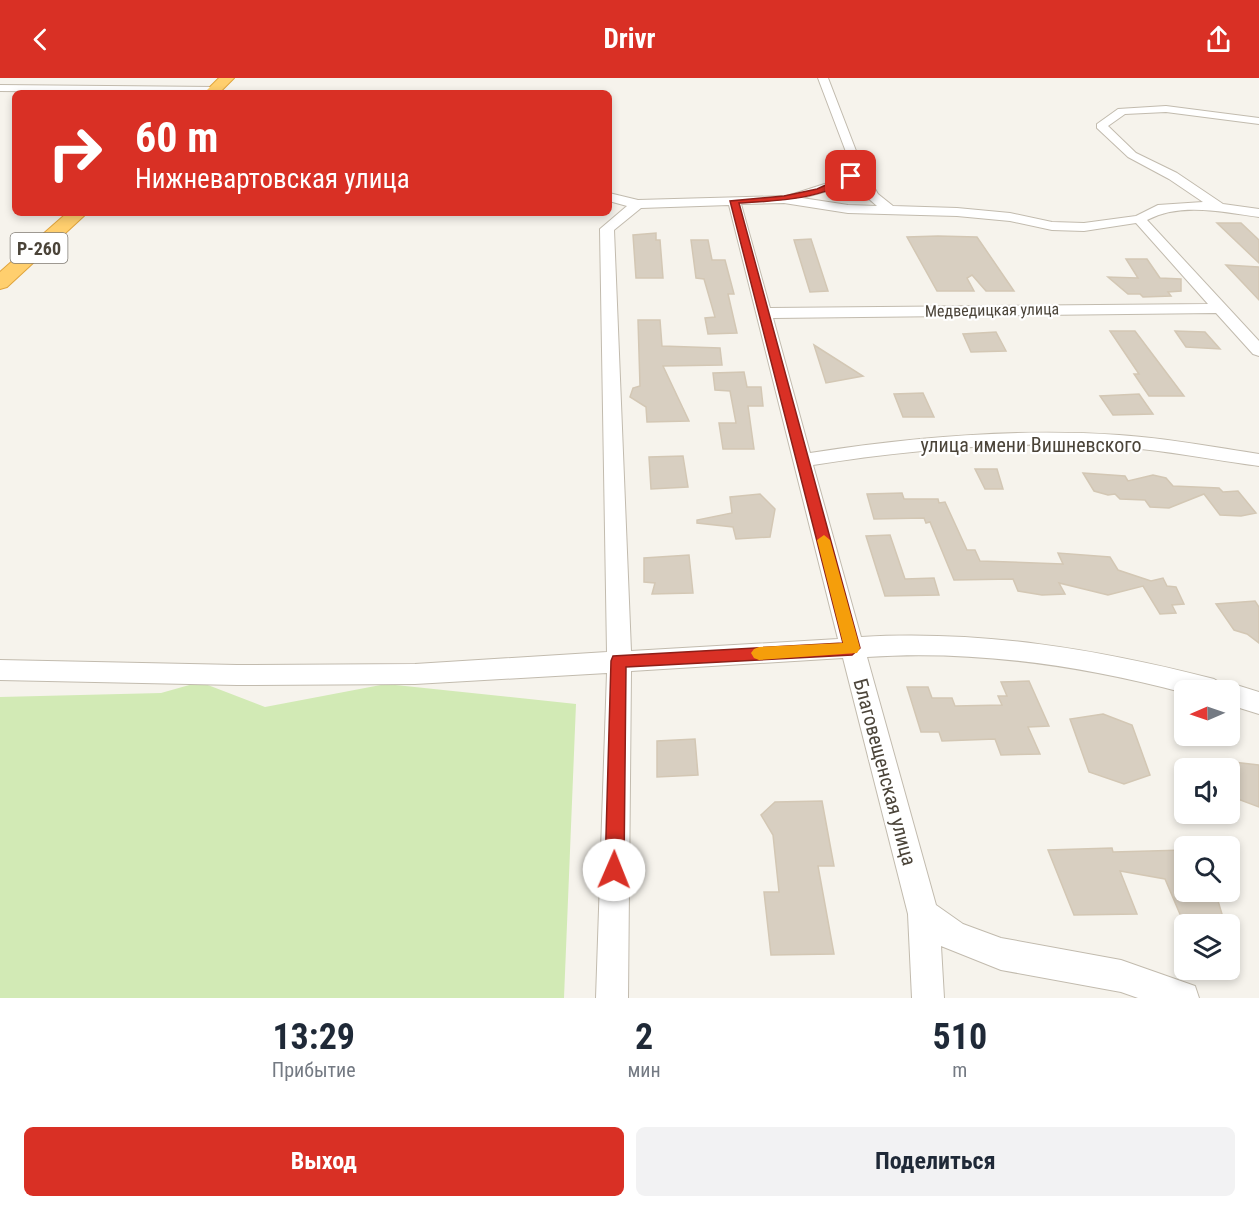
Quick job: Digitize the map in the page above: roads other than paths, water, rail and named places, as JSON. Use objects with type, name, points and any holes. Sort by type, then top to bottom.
[{"type":"highway","points":[[214,90],[227,78]]},
{"type":"highway","name":"Р-260","points":[[0,283],[75,216]]},
{"type":"street","points":[[163,89],[176,78]]},
{"type":"street","points":[[823,78],[842,120],[846,139],[858,162],[857,169],[879,203],[890,210]]},
{"type":"street","points":[[0,88],[188,90]]},
{"type":"street","points":[[1220,208],[1173,176],[1132,155],[1101,126],[1122,111],[1166,109],[1259,121]]},
{"type":"street","points":[[784,199],[838,184],[857,169]]},
{"type":"street","points":[[838,184],[869,188]]},
{"type":"street","points":[[612,198],[638,204],[784,199],[848,209],[957,212],[1010,217],[1052,226],[1084,227],[1139,219],[1158,209],[1220,208],[1259,213]]},
{"type":"street","name":"Благовещенская улица","points":[[734,201],[923,914],[928,998]]},
{"type":"street","points":[[612,998],[619,661],[607,229],[638,204]]},
{"type":"street","points":[[1139,219],[1259,351]]},
{"type":"street","name":"Медведицкая улица","points":[[764,313],[1220,308]]},
{"type":"street","name":"улица имени Вишневского","points":[[803,460],[898,445],[1007,440],[1119,441],[1259,460]]},
{"type":"street","points":[[0,670],[237,675],[415,674],[852,648],[956,645],[1022,650],[1178,680]]},
{"type":"street","points":[[1240,697],[1259,703]]},
{"type":"street","points":[[923,914],[953,936],[1001,954],[1121,976],[1183,998]]}]
